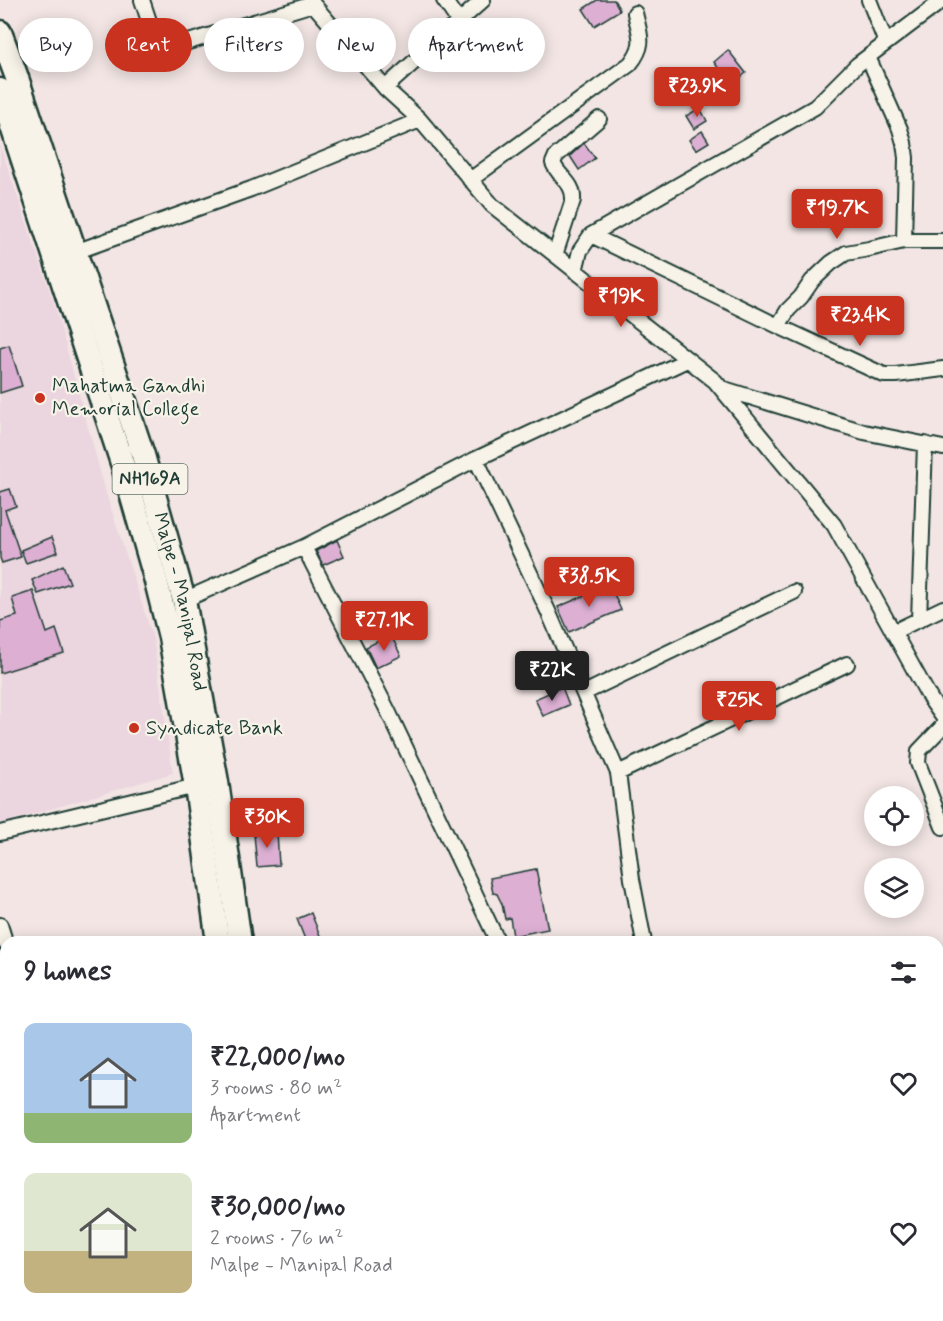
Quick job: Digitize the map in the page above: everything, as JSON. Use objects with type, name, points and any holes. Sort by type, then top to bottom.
[{"type":"highway","name":"Malpe - Manipal Road","points":[[0,32],[75,252],[86,318],[170,637],[196,786],[217,936]]},
{"type":"highway","name":"Malpe - Manipal Road","points":[[0,90],[86,318],[143,455],[184,600],[215,771],[239,936]]},
{"type":"street","points":[[142,0],[159,51],[312,2],[385,88],[420,120],[492,205],[715,381],[834,525],[931,700],[943,717]]},
{"type":"street","points":[[444,0],[456,18]]},
{"type":"street","points":[[463,18],[483,0]]},
{"type":"street","points":[[869,0],[886,43]]},
{"type":"street","points":[[575,271],[580,251],[591,235],[814,107],[857,65],[943,0]]},
{"type":"street","points":[[470,180],[630,64],[638,54],[641,44],[635,13]]},
{"type":"street","points":[[868,57],[904,143],[906,158],[904,241]]},
{"type":"street","points":[[385,88],[408,67]]},
{"type":"street","points":[[555,255],[574,192],[553,163],[556,156],[599,119]]},
{"type":"street","points":[[75,252],[251,189],[420,120]]},
{"type":"street","points":[[591,235],[884,375],[943,369]]},
{"type":"street","points":[[778,326],[812,281],[831,262],[846,253],[904,241],[943,241]]},
{"type":"street","points":[[184,600],[304,547],[476,459],[687,360]]},
{"type":"street","points":[[721,388],[864,432],[943,448]]},
{"type":"street","points":[[918,620],[925,444]]},
{"type":"street","points":[[476,459],[548,611],[618,772],[632,879],[643,936]]},
{"type":"street","points":[[304,547],[388,711],[495,936]]},
{"type":"street","points":[[584,693],[794,592]]},
{"type":"street","points":[[893,632],[943,608]]},
{"type":"street","points":[[618,772],[847,664]]},
{"type":"street","points":[[943,726],[917,756],[943,827]]},
{"type":"street","points":[[0,833],[196,786]]},
{"type":"shaded area","name":"Mahatma Gandhi Memorial College","points":[[0,145],[54,303],[106,493],[153,638],[173,773],[0,824]]},
{"type":"building","points":[[597,0],[614,0],[620,10],[594,26],[583,9]]},
{"type":"building","points":[[728,50],[746,73],[731,85],[714,62]]},
{"type":"building","points":[[700,108],[707,121],[694,129],[686,116]]},
{"type":"building","points":[[702,131],[709,142],[696,150],[689,140]]},
{"type":"building","points":[[584,143],[595,158],[579,170],[570,156]]},
{"type":"building","points":[[9,345],[22,386],[0,393],[0,348]]},
{"type":"building","points":[[10,489],[16,506],[5,510],[21,557],[2,563],[0,558],[0,492]]},
{"type":"building","points":[[52,537],[58,552],[26,563],[21,550]]},
{"type":"building","points":[[337,540],[344,556],[323,565],[316,551]]},
{"type":"building","points":[[63,565],[70,583],[38,594],[32,580]]},
{"type":"building","points":[[610,585],[621,610],[569,632],[558,607]]},
{"type":"building","points":[[33,591],[47,633],[56,629],[64,653],[0,673],[0,621],[17,616],[12,598]]},
{"type":"building","points":[[391,635],[401,656],[376,668],[366,647]]},
{"type":"building","points":[[562,687],[569,705],[543,716],[535,699]]},
{"type":"building","points":[[277,832],[279,865],[257,867],[254,834]]},
{"type":"building","points":[[536,869],[548,929],[513,936],[510,918],[505,919],[502,904],[497,894],[493,893],[490,878]]},
{"type":"building","points":[[311,913],[320,936],[304,936],[297,919]]},
{"type":"place","name":"Mahatma Gandhi Memorial College","points":[[40,398]]},
{"type":"place","name":"Syndicate Bank","points":[[134,728]]}]
